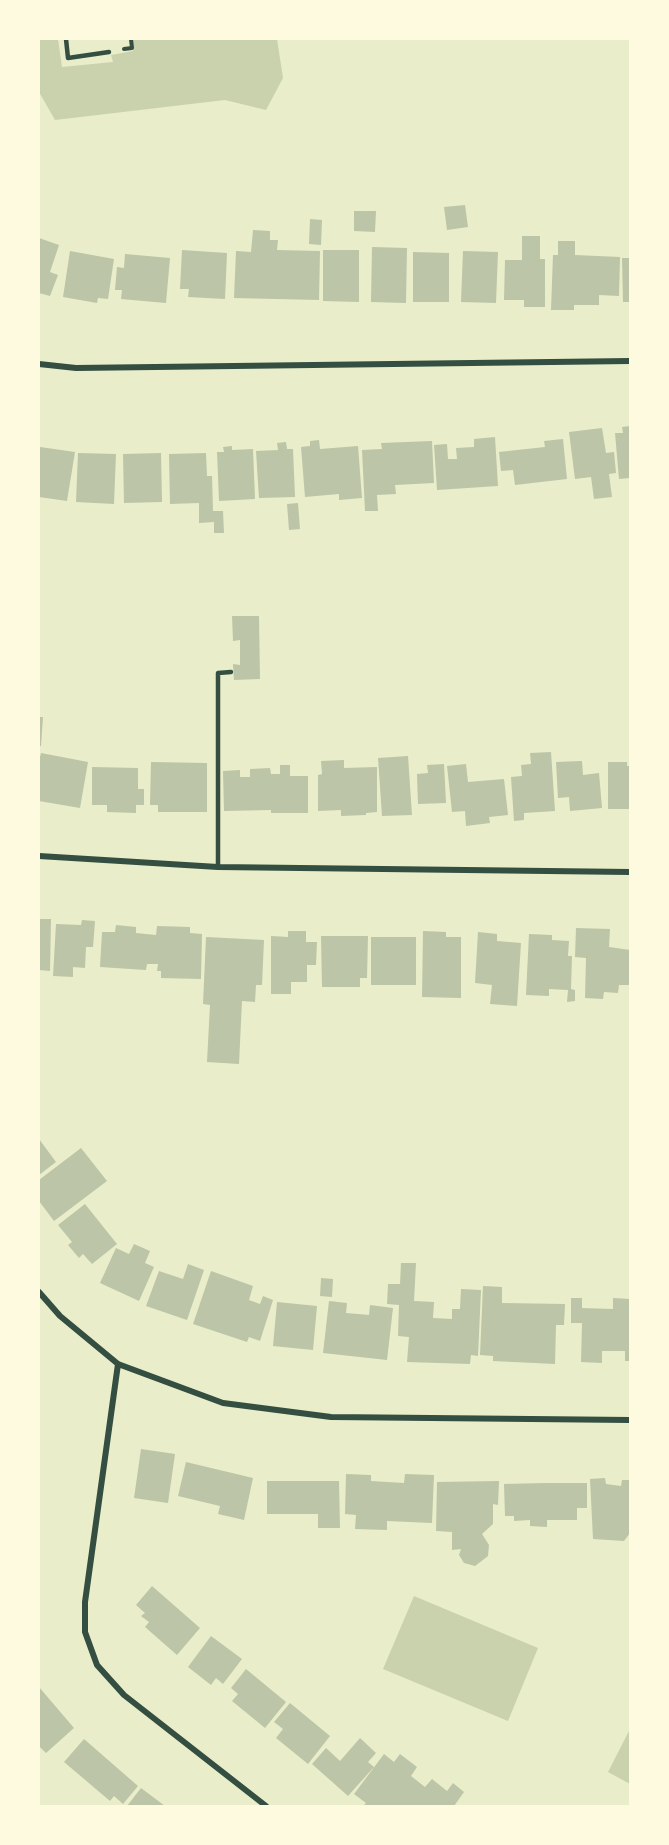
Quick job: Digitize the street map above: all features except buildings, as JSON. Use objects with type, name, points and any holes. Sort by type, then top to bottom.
[{"type":"street","points":[[39,364],[76,368],[630,361]]},
{"type":"street","points":[[39,856],[218,867],[630,872]]},
{"type":"street","points":[[39,1292],[60,1316],[118,1365],[223,1404],[331,1417],[630,1420]]},
{"type":"street","points":[[118,1365],[85,1602],[85,1632],[97,1665],[124,1695],[266,1806]]},
{"type":"lane","points":[[66,39],[68,58],[109,52]]},
{"type":"lane","points":[[218,867],[218,673],[231,672]]},
{"type":"green space","points":[[39,39],[58,39],[62,67],[113,62],[111,55],[133,51],[132,39],[277,39],[283,78],[266,110],[225,100],[55,120],[39,92]]},
{"type":"green space","points":[[414,1596],[538,1648],[508,1721],[383,1669]]},
{"type":"green space","points":[[630,1729],[630,1784],[608,1772]]}]
